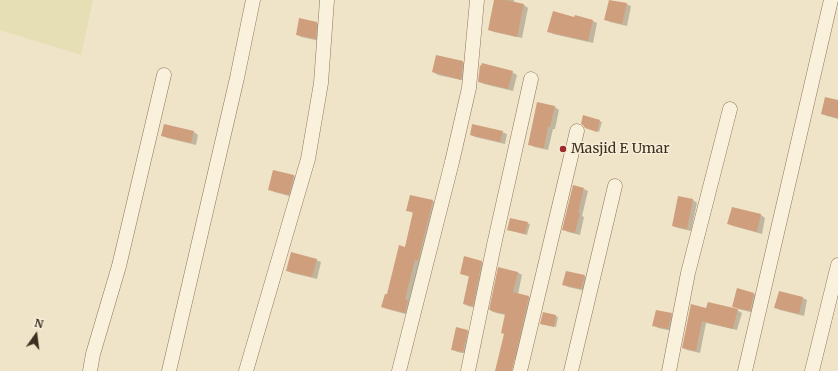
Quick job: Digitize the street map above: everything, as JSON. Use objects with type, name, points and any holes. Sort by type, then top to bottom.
[{"type":"street","points":[[169,371],[237,78],[252,0]]},
{"type":"street","points":[[246,371],[308,159],[321,83],[328,0]]},
{"type":"street","points":[[399,371],[450,170],[469,88],[477,0]]},
{"type":"street","points":[[745,371],[831,0]]},
{"type":"street","points":[[90,371],[93,354],[119,266],[164,76]]},
{"type":"street","points":[[468,371],[531,79]]},
{"type":"street","points":[[669,371],[688,274],[730,109]]},
{"type":"street","points":[[520,371],[577,131]]},
{"type":"street","points":[[571,371],[616,186]]},
{"type":"street","points":[[812,371],[838,265]]},
{"type":"shaded area","points":[[0,0],[93,0],[81,55],[0,30]]},
{"type":"building","points":[[494,0],[506,0],[524,4],[517,37],[488,30]]},
{"type":"building","points":[[609,0],[627,3],[622,24],[604,20]]},
{"type":"building","points":[[553,11],[574,17],[575,15],[593,20],[588,41],[547,32]]},
{"type":"building","points":[[299,18],[317,22],[316,39],[296,35]]},
{"type":"building","points":[[436,55],[463,61],[461,80],[432,72]]},
{"type":"building","points":[[482,63],[513,71],[508,89],[478,82],[480,65],[481,66]]},
{"type":"building","points":[[825,97],[838,100],[838,118],[821,114]]},
{"type":"building","points":[[537,102],[555,106],[550,127],[548,127],[544,148],[528,145]]},
{"type":"building","points":[[583,115],[600,120],[597,132],[585,128],[581,124]]},
{"type":"building","points":[[164,124],[194,131],[191,143],[161,136]]},
{"type":"building","points":[[472,124],[503,131],[500,142],[470,135]]},
{"type":"building","points":[[273,170],[294,175],[289,195],[268,190]]},
{"type":"building","points":[[573,185],[584,188],[575,233],[562,230]]},
{"type":"building","points":[[410,195],[433,200],[418,261],[415,260],[405,299],[408,300],[405,313],[381,307],[385,294],[387,294],[399,245],[405,247],[413,212],[406,211]]},
{"type":"building","points":[[678,196],[693,199],[687,229],[672,226]]},
{"type":"building","points":[[732,207],[761,214],[757,232],[727,224]]},
{"type":"building","points":[[510,218],[528,222],[525,234],[507,230]]},
{"type":"building","points":[[291,252],[317,259],[312,277],[286,271]]},
{"type":"building","points":[[464,256],[482,261],[473,306],[463,304],[469,276],[460,274]]},
{"type":"building","points":[[498,267],[518,272],[513,292],[529,296],[512,371],[495,371],[504,334],[501,333],[505,314],[489,310]]},
{"type":"building","points":[[566,271],[585,275],[581,289],[562,285]]},
{"type":"building","points":[[737,288],[754,293],[750,311],[732,307]]},
{"type":"building","points":[[779,291],[803,297],[799,314],[774,308]]},
{"type":"building","points":[[708,302],[738,309],[733,329],[702,321],[696,351],[682,348],[691,304],[706,308]]},
{"type":"building","points":[[656,310],[672,313],[668,329],[652,326]]},
{"type":"building","points":[[543,312],[556,315],[554,327],[540,324]]},
{"type":"building","points":[[456,327],[468,330],[463,352],[451,350]]},
{"type":"place","name":"Masjid E Umar","points":[[563,149]]}]
